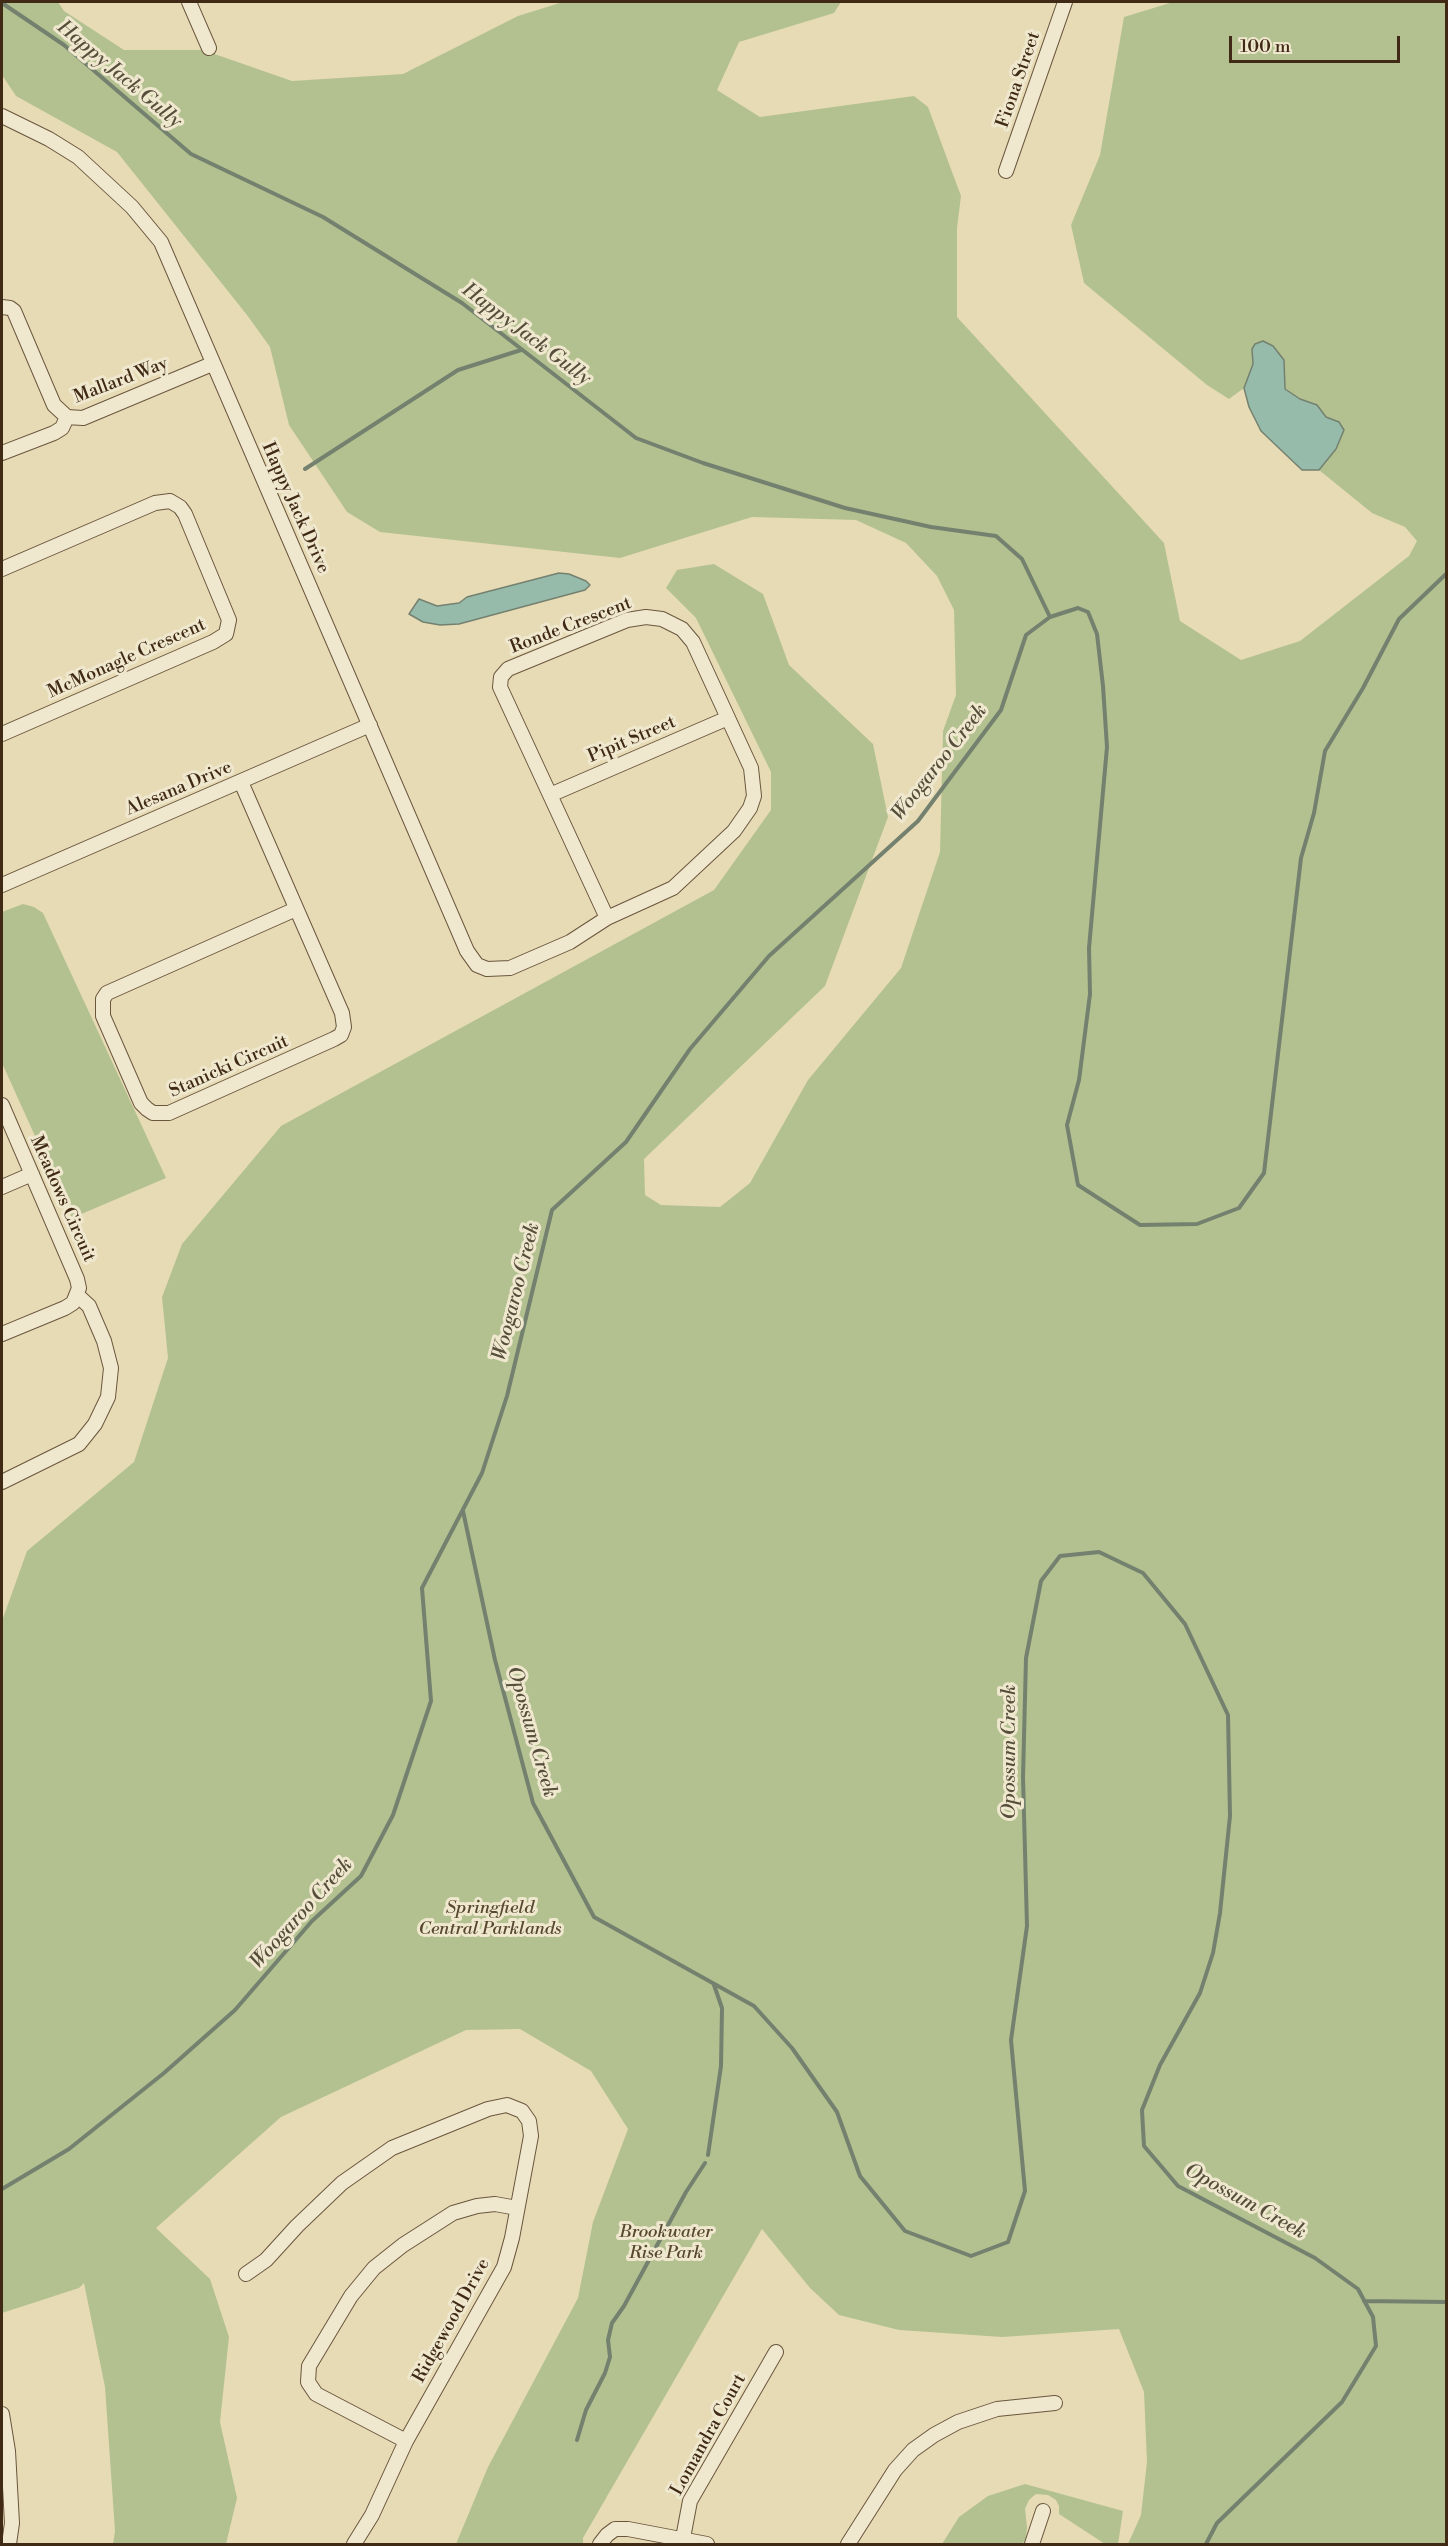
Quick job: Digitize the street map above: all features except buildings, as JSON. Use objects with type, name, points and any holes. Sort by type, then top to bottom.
[{"type":"street","points":[[189,2],[209,48]]},
{"type":"street","name":"Fiona Street","points":[[1006,171],[1065,2]]},
{"type":"street","name":"Happy Jack Drive","points":[[2,116],[49,139],[78,157],[132,207],[160,242],[466,951],[477,965],[487,969]]},
{"type":"street","name":"Mallard Way","points":[[2,307],[14,311],[54,405],[67,417],[83,418],[212,364]]},
{"type":"street","points":[[2,453],[54,433],[62,428],[67,417]]},
{"type":"street","name":"McMonagle Crescent","points":[[2,568],[155,503],[170,501],[180,507],[185,514],[229,620],[226,634],[213,642],[2,734]]},
{"type":"street","name":"Ronde Crescent","points":[[487,969],[510,968],[570,942],[607,918],[673,888],[734,831],[750,808],[754,796],[751,768],[693,642],[682,629],[662,619],[646,617],[627,620],[508,669],[501,677],[500,687],[607,918]]},
{"type":"street","name":"Pipit Street","points":[[550,795],[728,718]]},
{"type":"street","name":"Alesana Drive","points":[[2,885],[370,725]]},
{"type":"street","name":"Stanicki Circuit","points":[[241,782],[342,1013],[344,1027],[340,1035],[170,1113],[153,1113],[147,1109],[141,1103],[103,1016],[103,999],[107,993],[296,909]]},
{"type":"street","name":"Meadows Circuit","points":[[2,1104],[78,1279],[77,1295]]},
{"type":"street","points":[[2,1187],[32,1174]]},
{"type":"street","points":[[2,1334],[64,1308],[73,1303],[77,1295],[89,1306],[104,1341],[111,1368],[108,1397],[96,1424],[79,1444],[2,1482]]},
{"type":"street","name":"Ridgewood Drive","points":[[246,2274],[266,2260],[297,2226],[342,2183],[392,2148],[488,2109],[507,2105],[522,2111],[529,2121],[531,2136],[504,2267],[406,2440],[377,2506],[354,2544]]},
{"type":"street","points":[[406,2440],[316,2394],[308,2382],[309,2366],[351,2296],[374,2268],[403,2245],[453,2213],[477,2206],[495,2204],[517,2208]]},
{"type":"street","name":"Lomandra Court","points":[[683,2538],[690,2501],[776,2352]]},
{"type":"street","points":[[848,2544],[895,2470],[913,2450],[934,2435],[958,2422],[997,2409],[1054,2403]]},
{"type":"street","points":[[2,2414],[8,2451],[12,2523],[9,2544]]},
{"type":"street","points":[[1032,2544],[1043,2511]]},
{"type":"street","points":[[600,2544],[606,2535],[615,2529],[628,2529],[707,2544]]},
{"type":"green space","points":[[2,2],[58,2],[64,11],[124,50],[203,50],[292,81],[403,74],[518,16],[563,2],[841,2],[834,13],[739,42],[717,90],[760,117],[914,96],[928,107],[961,196],[957,228],[957,317],[1164,543],[1180,621],[1241,660],[1300,641],[1409,556],[1417,541],[1405,527],[1372,513],[1319,470],[1336,449],[1339,422],[1326,417],[1317,405],[1300,399],[1285,389],[1284,360],[1252,349],[1253,364],[1244,388],[1229,399],[1207,385],[1084,283],[1071,225],[1100,155],[1124,17],[1173,2],[1446,2],[1446,2544],[1128,2544],[1141,2515],[1147,2462],[1144,2392],[1119,2329],[1002,2337],[899,2330],[839,2315],[810,2288],[762,2229],[583,2538],[583,2544],[456,2544],[488,2467],[578,2298],[593,2222],[628,2129],[591,2071],[520,2029],[466,2030],[281,2117],[156,2228],[210,2279],[229,2337],[220,2422],[237,2498],[226,2544],[113,2544],[115,2531],[105,2387],[84,2283],[79,2288],[2,2313],[2,1621],[27,1551],[134,1462],[168,1358],[162,1297],[182,1244],[281,1126],[714,890],[771,810],[771,772],[696,618],[666,588],[677,570],[714,564],[763,594],[789,665],[873,744],[888,817],[825,986],[644,1159],[645,1195],[661,1205],[720,1207],[750,1183],[808,1080],[901,968],[940,852],[943,731],[956,695],[954,610],[937,576],[906,543],[856,520],[752,517],[620,558],[380,532],[347,512],[289,425],[270,347],[247,315],[117,152],[16,96],[2,75]]},
{"type":"green space","points":[[23,904],[43,913],[166,1178],[72,1218],[2,1063],[2,912]]},
{"type":"green space","points":[[1025,2484],[1123,2511],[1118,2544],[1105,2544],[1059,2514],[1056,2500],[1048,2495],[1036,2494],[1029,2500],[1025,2509],[1026,2539],[1022,2544],[942,2544],[959,2517],[988,2496]]},
{"type":"shaded area","points":[[1263,341],[1273,346],[1284,360],[1285,389],[1300,399],[1317,405],[1326,417],[1339,422],[1344,430],[1336,449],[1319,470],[1302,470],[1261,431],[1249,407],[1244,388],[1253,364],[1252,349],[1255,344]]},
{"type":"shaded area","points":[[559,573],[569,574],[590,585],[585,590],[459,624],[440,625],[423,622],[409,614],[419,599],[437,606],[459,603],[467,597]]},
{"type":"waterway","name":"Happy Jack Gully","points":[[2,3],[64,45],[191,154],[323,217],[462,303],[636,438],[703,463],[845,508],[931,527],[996,536],[1022,559],[1050,617]]},
{"type":"waterway","points":[[305,469],[458,370],[521,350]]},
{"type":"waterway","name":"Woogaroo Creek","points":[[2,2189],[69,2149],[164,2073],[235,2010],[312,1921],[361,1876],[393,1815],[431,1701],[422,1588],[482,1473],[507,1396],[552,1210],[626,1142],[690,1049],[769,956],[918,821],[1001,710],[1026,635],[1050,617],[1078,608],[1088,612],[1097,634],[1103,686],[1107,747],[1089,948],[1090,994],[1079,1080],[1067,1125],[1078,1185],[1140,1225],[1197,1224],[1239,1208],[1264,1173],[1301,858],[1314,813],[1325,751],[1363,688],[1399,619],[1446,574]]},
{"type":"waterway","name":"Opossum Creek","points":[[463,1511],[495,1660],[533,1803],[594,1917],[754,2006],[792,2048],[837,2112],[860,2176],[905,2231],[971,2256],[1008,2242],[1025,2191],[1011,2040],[1027,1926],[1023,1777],[1026,1658],[1041,1581],[1060,1556],[1099,1552],[1143,1573],[1185,1624],[1228,1715],[1230,1816],[1220,1913],[1213,1953],[1200,1993],[1160,2065],[1142,2110],[1144,2146],[1178,2186],[1315,2258],[1358,2289],[1373,2317],[1376,2346],[1342,2402],[1217,2523],[1206,2544]]},
{"type":"waterway","points":[[708,2155],[721,2066],[722,2008],[714,1985]]},
{"type":"waterway","points":[[577,2440],[586,2410],[605,2373],[610,2357],[608,2340],[612,2323],[624,2306],[686,2192],[705,2163]]},
{"type":"waterway","points":[[1364,2301],[1446,2302]]},
{"type":"park label","name":"Springfield Central Parklands","points":[[490,1919]]},
{"type":"park label","name":"Brookwater Rise Park","points":[[666,2243]]}]
